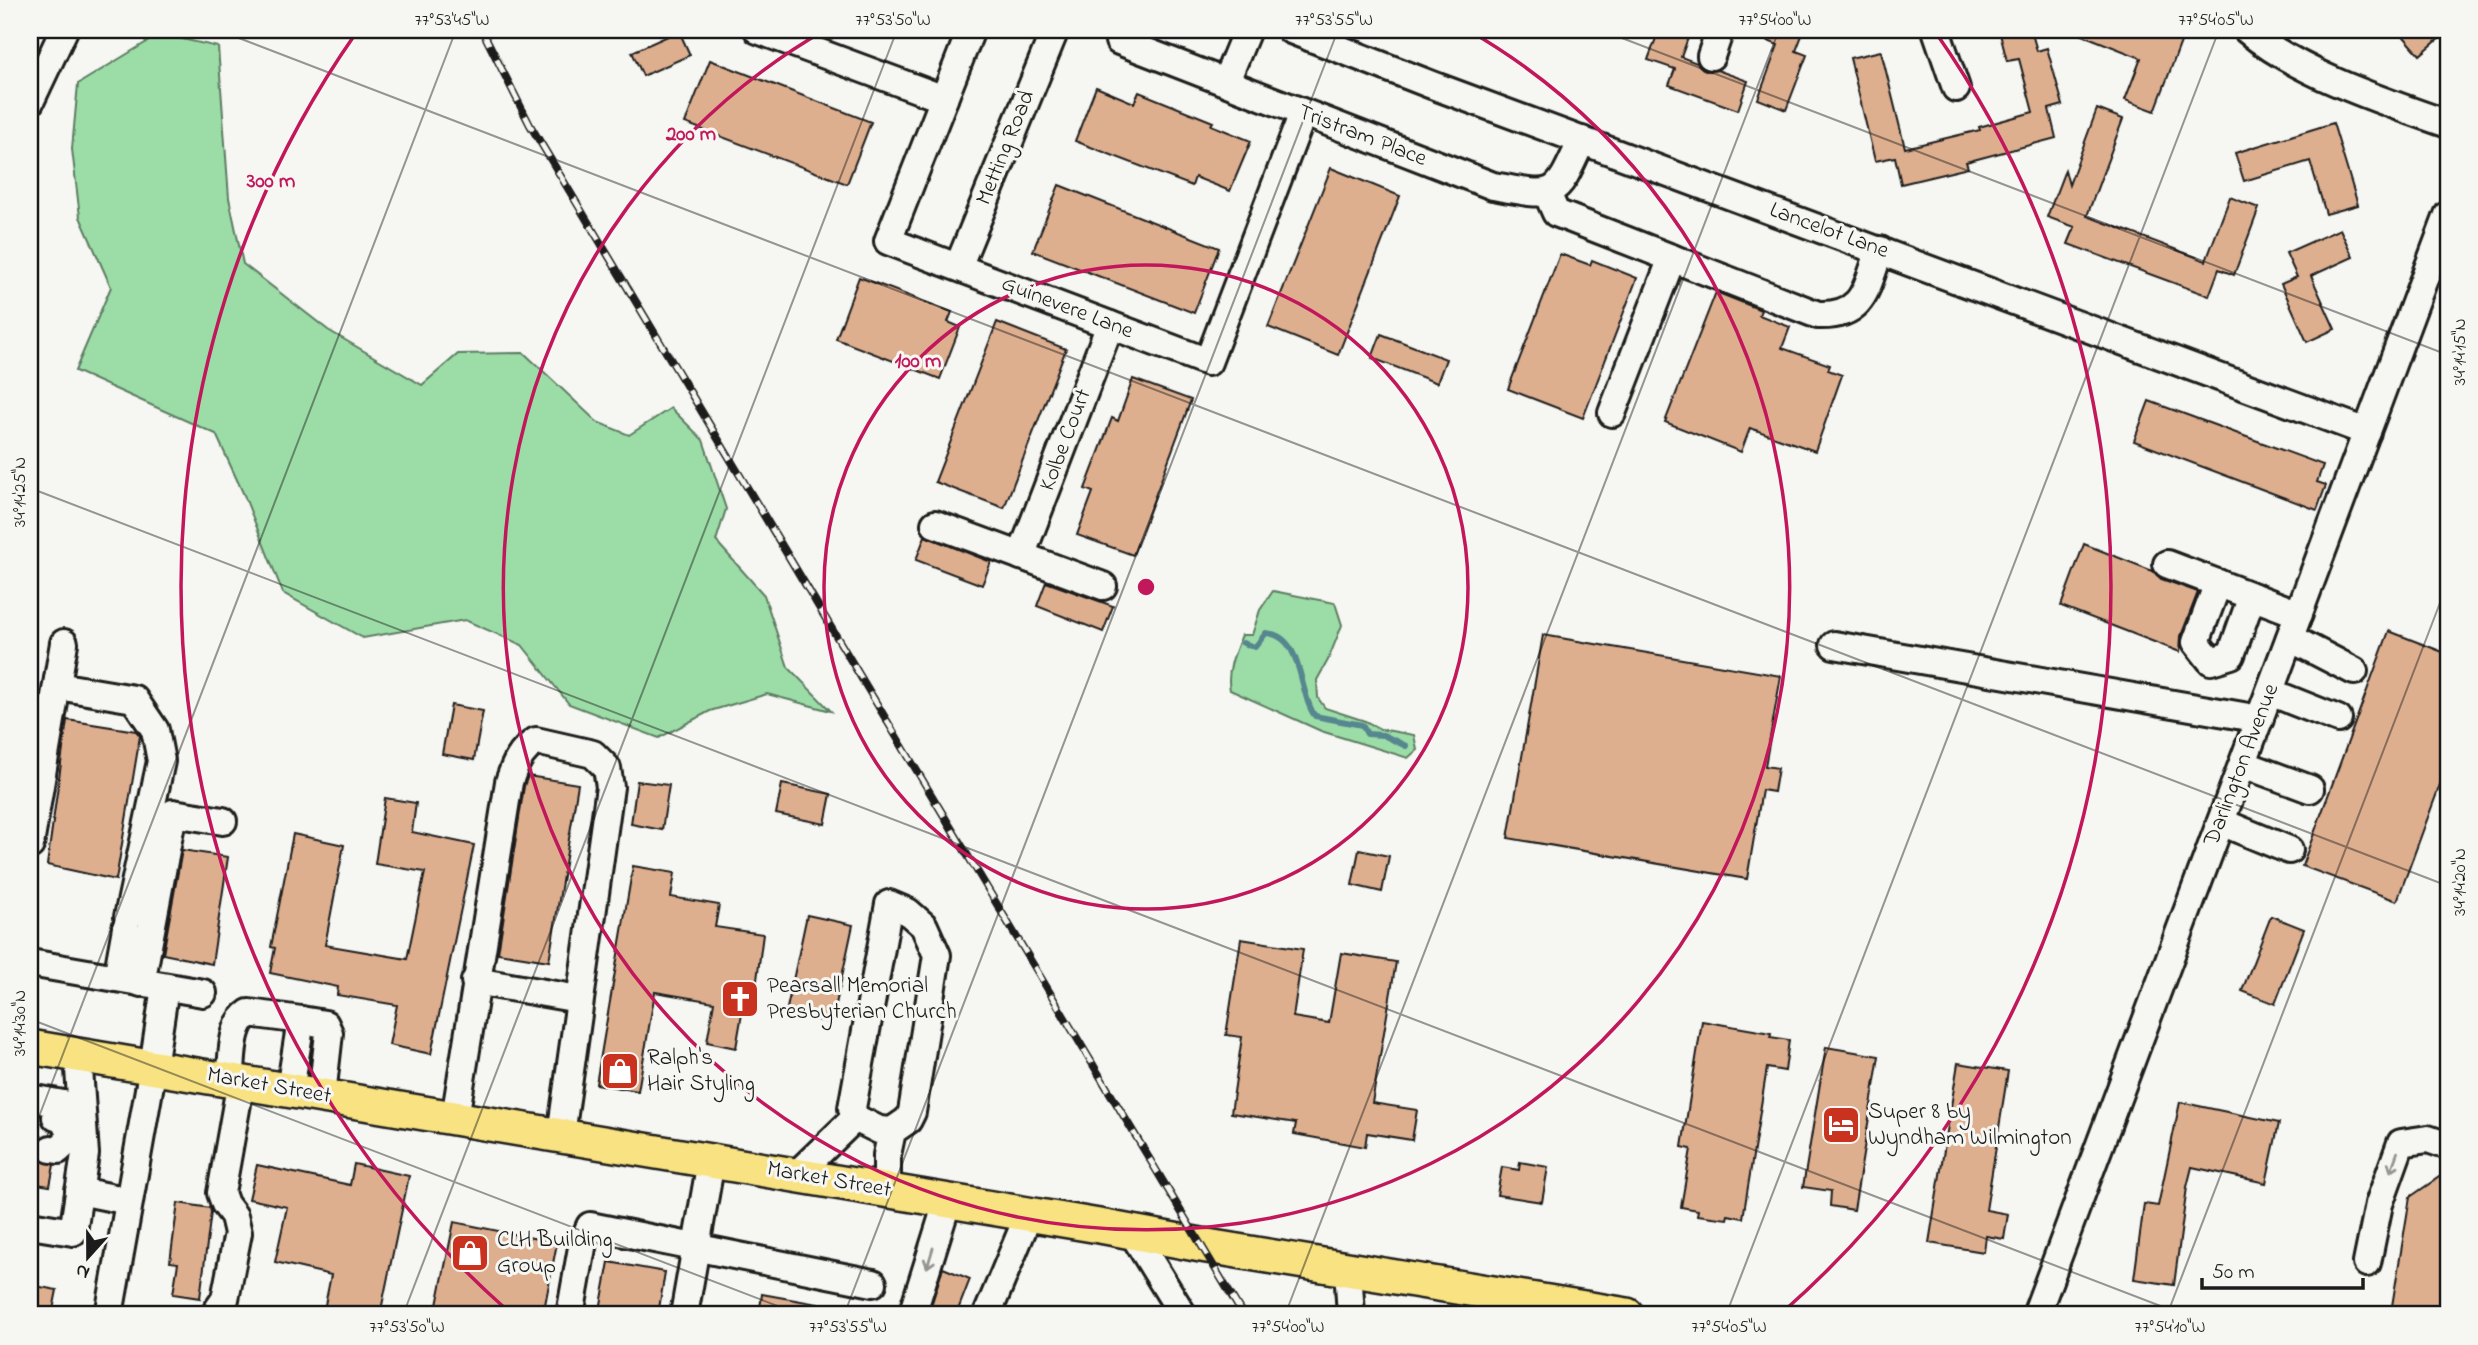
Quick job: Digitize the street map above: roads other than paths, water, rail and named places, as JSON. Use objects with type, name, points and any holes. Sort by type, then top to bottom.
[{"type":"main road","name":"Market Street","points":[[30,1046],[1348,1269],[1557,1310],[1627,1315]]},
{"type":"street","points":[[30,102],[64,30]]},
{"type":"street","points":[[758,30],[944,99]]},
{"type":"street","name":"Guinevere Lane","points":[[971,30],[888,241],[1208,362],[1303,113]]},
{"type":"street","name":"Metting Road","points":[[958,267],[1055,30]]},
{"type":"street","points":[[1226,81],[1247,30]]},
{"type":"street","name":"Lancelot Lane","points":[[1291,30],[2367,432]]},
{"type":"street","points":[[1710,56],[1720,30]]},
{"type":"street","points":[[1936,30],[1956,88]]},
{"type":"street","points":[[2247,30],[2296,63],[2387,102],[2448,124]]},
{"type":"street","name":"Tristram Place","points":[[1119,41],[1493,186],[1529,193],[1547,193]]},
{"type":"street","points":[[1582,140],[1562,184],[1547,193],[1556,213],[1818,315],[1834,316],[1856,306],[1862,298],[1880,250]]},
{"type":"street","name":"Darlington Avenue","points":[[2036,1315],[2448,215]]},
{"type":"street","points":[[1612,413],[1672,258]]},
{"type":"street","name":"Kolbe Court","points":[[1021,556],[1110,325]]},
{"type":"street","points":[[935,524],[1103,586]]},
{"type":"street","points":[[2167,564],[2252,596],[2354,671]]},
{"type":"street","points":[[2218,583],[2196,642],[2211,661],[2231,655],[2252,596]]},
{"type":"street","points":[[30,845],[40,728],[58,686],[64,643]]},
{"type":"street","points":[[1834,645],[2260,719]]},
{"type":"street","points":[[58,686],[134,699],[155,730],[162,761],[162,811],[141,983]]},
{"type":"street","points":[[2270,692],[2338,719]]},
{"type":"street","points":[[455,1118],[509,782],[516,761],[524,749],[536,741],[593,754],[607,768],[610,787],[561,1135]]},
{"type":"street","points":[[2242,764],[2310,789]]},
{"type":"street","points":[[162,811],[223,821]]},
{"type":"street","points":[[109,1315],[153,1067],[141,983],[127,922],[162,811]]},
{"type":"street","points":[[2221,822],[2289,850]]},
{"type":"street","points":[[889,904],[908,912],[924,926],[937,955],[912,1112],[908,1120],[892,1131],[879,1130],[855,1118],[852,1108],[889,904]]},
{"type":"street","points":[[30,963],[203,993]]},
{"type":"street","points":[[475,981],[579,999]]},
{"type":"street","points":[[214,1315],[225,1299],[238,1233],[234,1216],[221,1193],[236,1081],[237,1026],[242,1017],[249,1013],[325,1024],[329,1033],[322,1095]]},
{"type":"street","points":[[290,1090],[301,1020]]},
{"type":"street","points":[[66,1130],[78,1055]]},
{"type":"street","points":[[30,1098],[66,1130],[85,1154],[72,1231],[30,1225]]},
{"type":"street","points":[[796,1175],[855,1118]]},
{"type":"street","points":[[887,1190],[887,1155],[892,1131]]},
{"type":"street","points":[[2367,1263],[2379,1204],[2401,1143],[2428,1139],[2448,1146]]},
{"type":"street","points":[[684,1315],[711,1161]]},
{"type":"street","points":[[79,1191],[129,1201]]},
{"type":"street","points":[[912,1315],[948,1200]]},
{"type":"street","points":[[987,1315],[1029,1214]]},
{"type":"street","points":[[570,1315],[583,1242],[590,1226],[873,1283]]},
{"type":"street","points":[[1132,1232],[1183,1315]]},
{"type":"street","points":[[1348,1269],[1351,1315]]},
{"type":"waterway","points":[[1243,643],[1255,647],[1266,633],[1278,636],[1294,654],[1315,716],[1362,725],[1367,734],[1383,735],[1406,746]]},
{"type":"tunnel","points":[[30,1113],[56,1117]]},
{"type":"tunnel","points":[[30,1145],[51,1149]]},
{"type":"railway","points":[[482,30],[530,125],[1243,1315]]},
{"type":"place","name":"Pearsall Memorial Presbyterian Church","points":[[740,999]]},
{"type":"place","name":"Ralph's Hair Styling","points":[[620,1071]]},
{"type":"place","name":"Super 8 by Wyndham Wilmington","points":[[1841,1125]]},
{"type":"place","name":"CLH Building Group","points":[[470,1253]]}]
